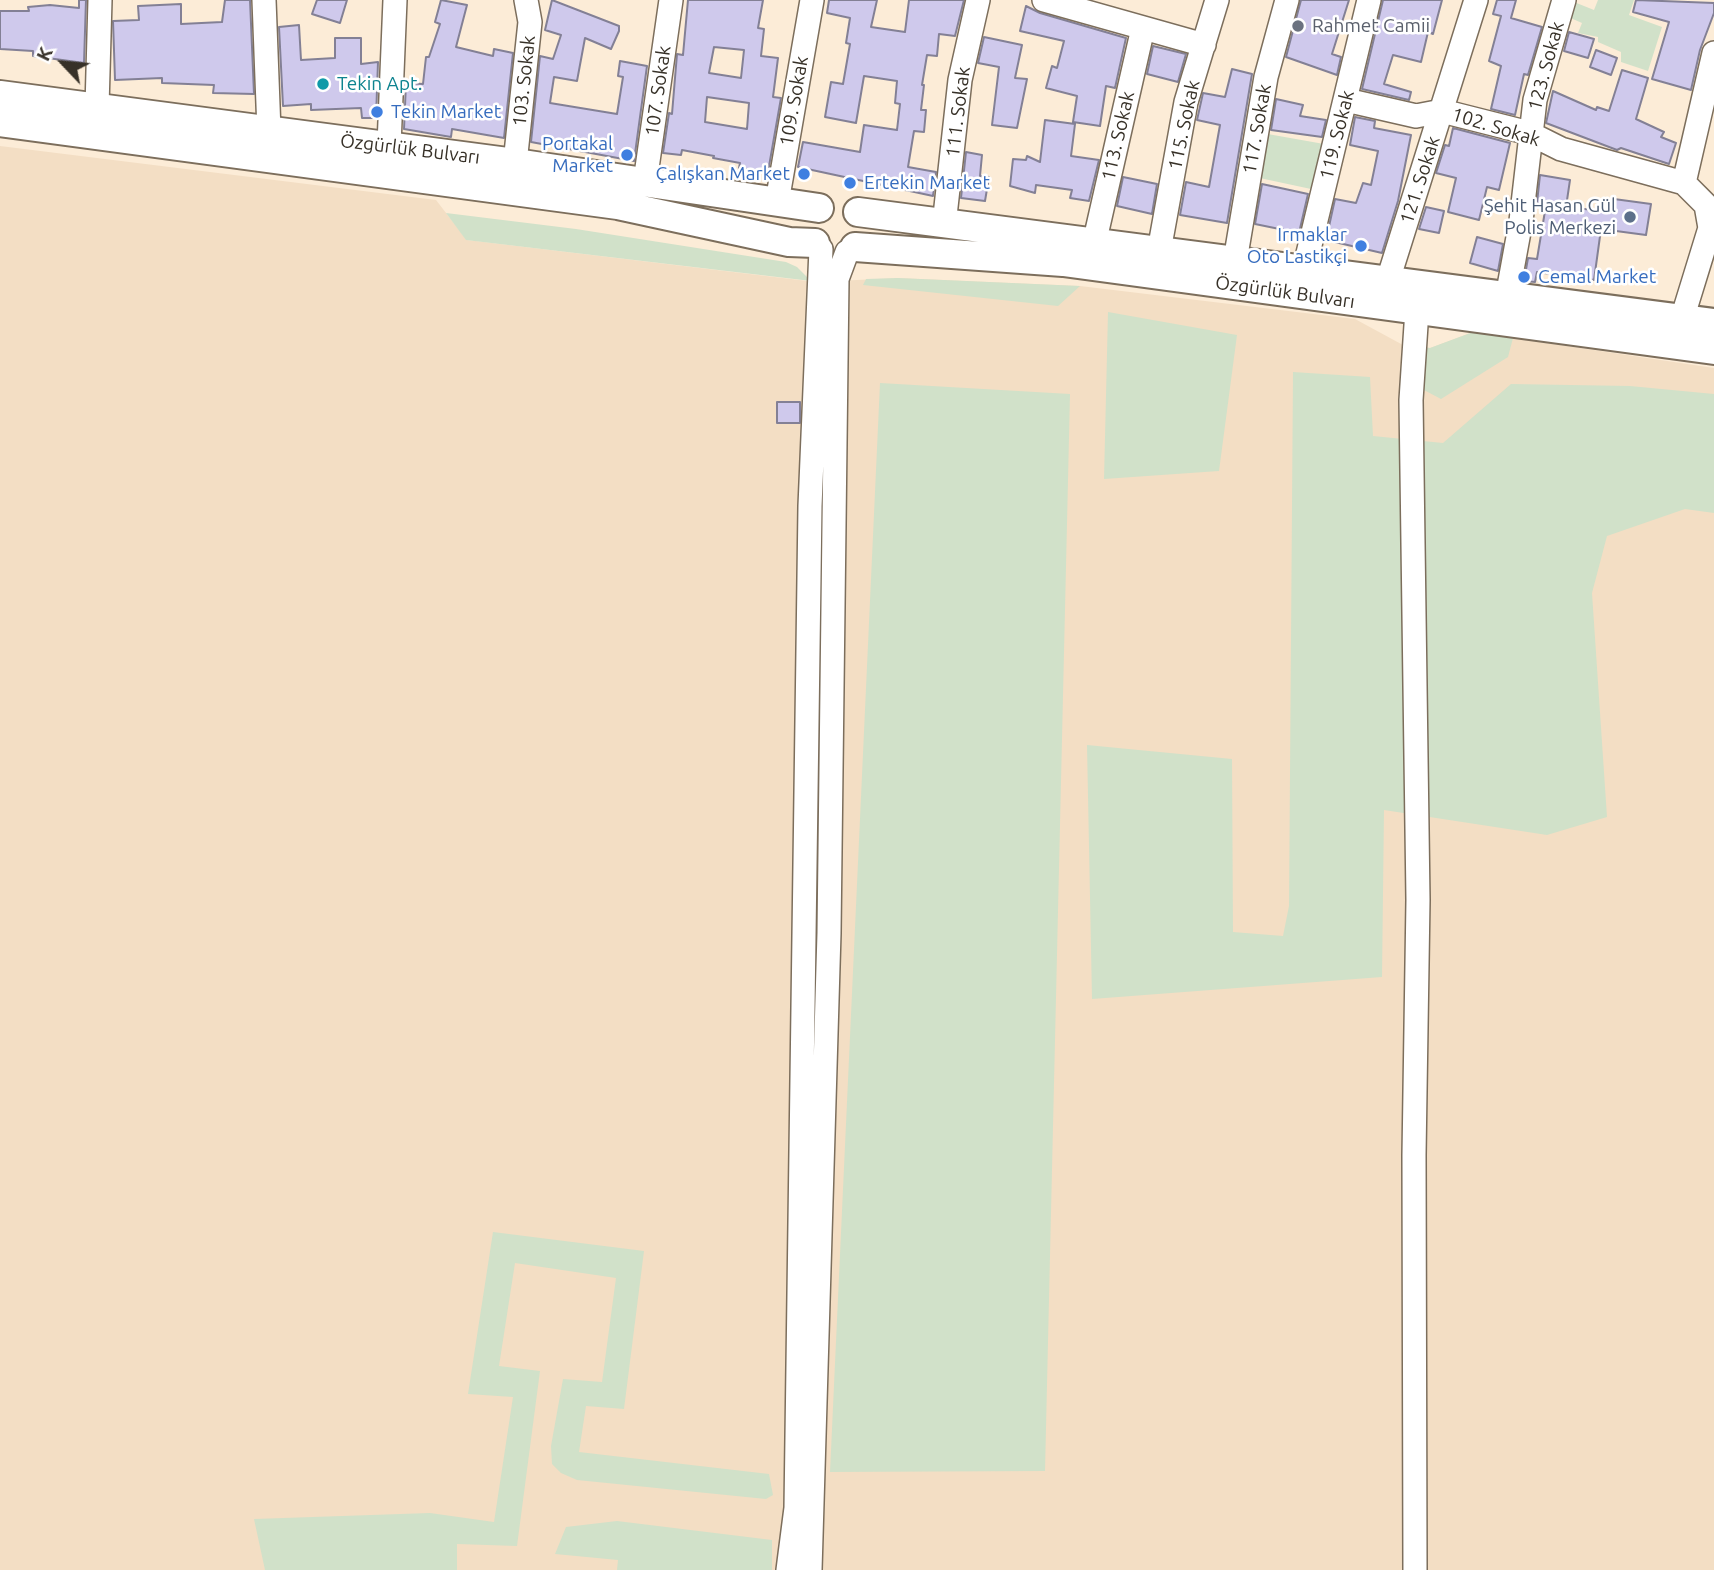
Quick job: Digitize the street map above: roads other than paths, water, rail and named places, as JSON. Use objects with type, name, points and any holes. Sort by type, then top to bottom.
[{"type":"main road","name":"Özgürlük Bulvarı","points":[[0,95],[389,145],[819,208]]},
{"type":"main road","name":"Özgürlük Bulvarı","points":[[0,122],[618,205],[789,242],[835,248],[1063,262],[1417,310],[1661,325],[1714,323]]},
{"type":"main road","points":[[835,201],[852,206],[858,212],[862,234],[835,248],[810,229],[819,208],[835,201]]},
{"type":"main road","name":"Özgürlük Bulvarı","points":[[858,212],[1388,280],[1507,298],[1661,325],[1714,350]]},
{"type":"street","points":[[97,107],[100,0]]},
{"type":"street","points":[[264,0],[269,131]]},
{"type":"street","points":[[389,145],[395,0]]},
{"type":"street","name":"103. Sokak","points":[[515,163],[530,22],[526,0]]},
{"type":"street","name":"107. Sokak","points":[[645,182],[671,0]]},
{"type":"street","name":"109. Sokak","points":[[777,202],[812,0]]},
{"type":"street","name":"111. Sokak","points":[[944,225],[960,80],[978,0]]},
{"type":"street","points":[[1044,0],[1117,9],[1143,28],[1204,45]]},
{"type":"street","name":"115. Sokak","points":[[1159,251],[1186,102],[1216,0]]},
{"type":"street","name":"117. Sokak","points":[[1235,261],[1266,78],[1287,0]]},
{"type":"street","name":"119. Sokak","points":[[1304,270],[1369,0]]},
{"type":"street","name":"121. Sokak","points":[[1388,280],[1476,0]]},
{"type":"street","name":"123. Sokak","points":[[1507,298],[1521,221],[1529,133],[1535,100],[1564,0]]},
{"type":"street","name":"113. Sokak","points":[[1094,244],[1143,28]]},
{"type":"street","points":[[1661,325],[1710,228],[1706,205],[1684,183],[1714,53]]},
{"type":"street","name":"102. Sokak","points":[[1346,100],[1416,116],[1442,111],[1529,133],[1561,149],[1684,183]]},
{"type":"street","points":[[788,1570],[796,1494],[810,506],[835,248]]},
{"type":"street","points":[[810,1570],[829,933],[837,279],[835,248]]},
{"type":"street","points":[[1415,1570],[1414,1155],[1418,900],[1411,390],[1417,310]]},
{"type":"place","name":"Rahmet Camii","points":[[1298,26]]},
{"type":"place","name":"Tekin Apt.","points":[[323,84]]},
{"type":"place","name":"Tekin Market","points":[[377,112]]},
{"type":"place","name":"Portakal Market","points":[[627,155]]},
{"type":"place","name":"Çalışkan Market","points":[[804,174]]},
{"type":"place","name":"Ertekin Market","points":[[850,183]]},
{"type":"place","name":"Şehit Hasan Gül Polis Merkezi","points":[[1630,217]]},
{"type":"place","name":"Irmaklar Oto Lastikçi","points":[[1361,246]]},
{"type":"place","name":"Cemal Market","points":[[1524,277]]}]
